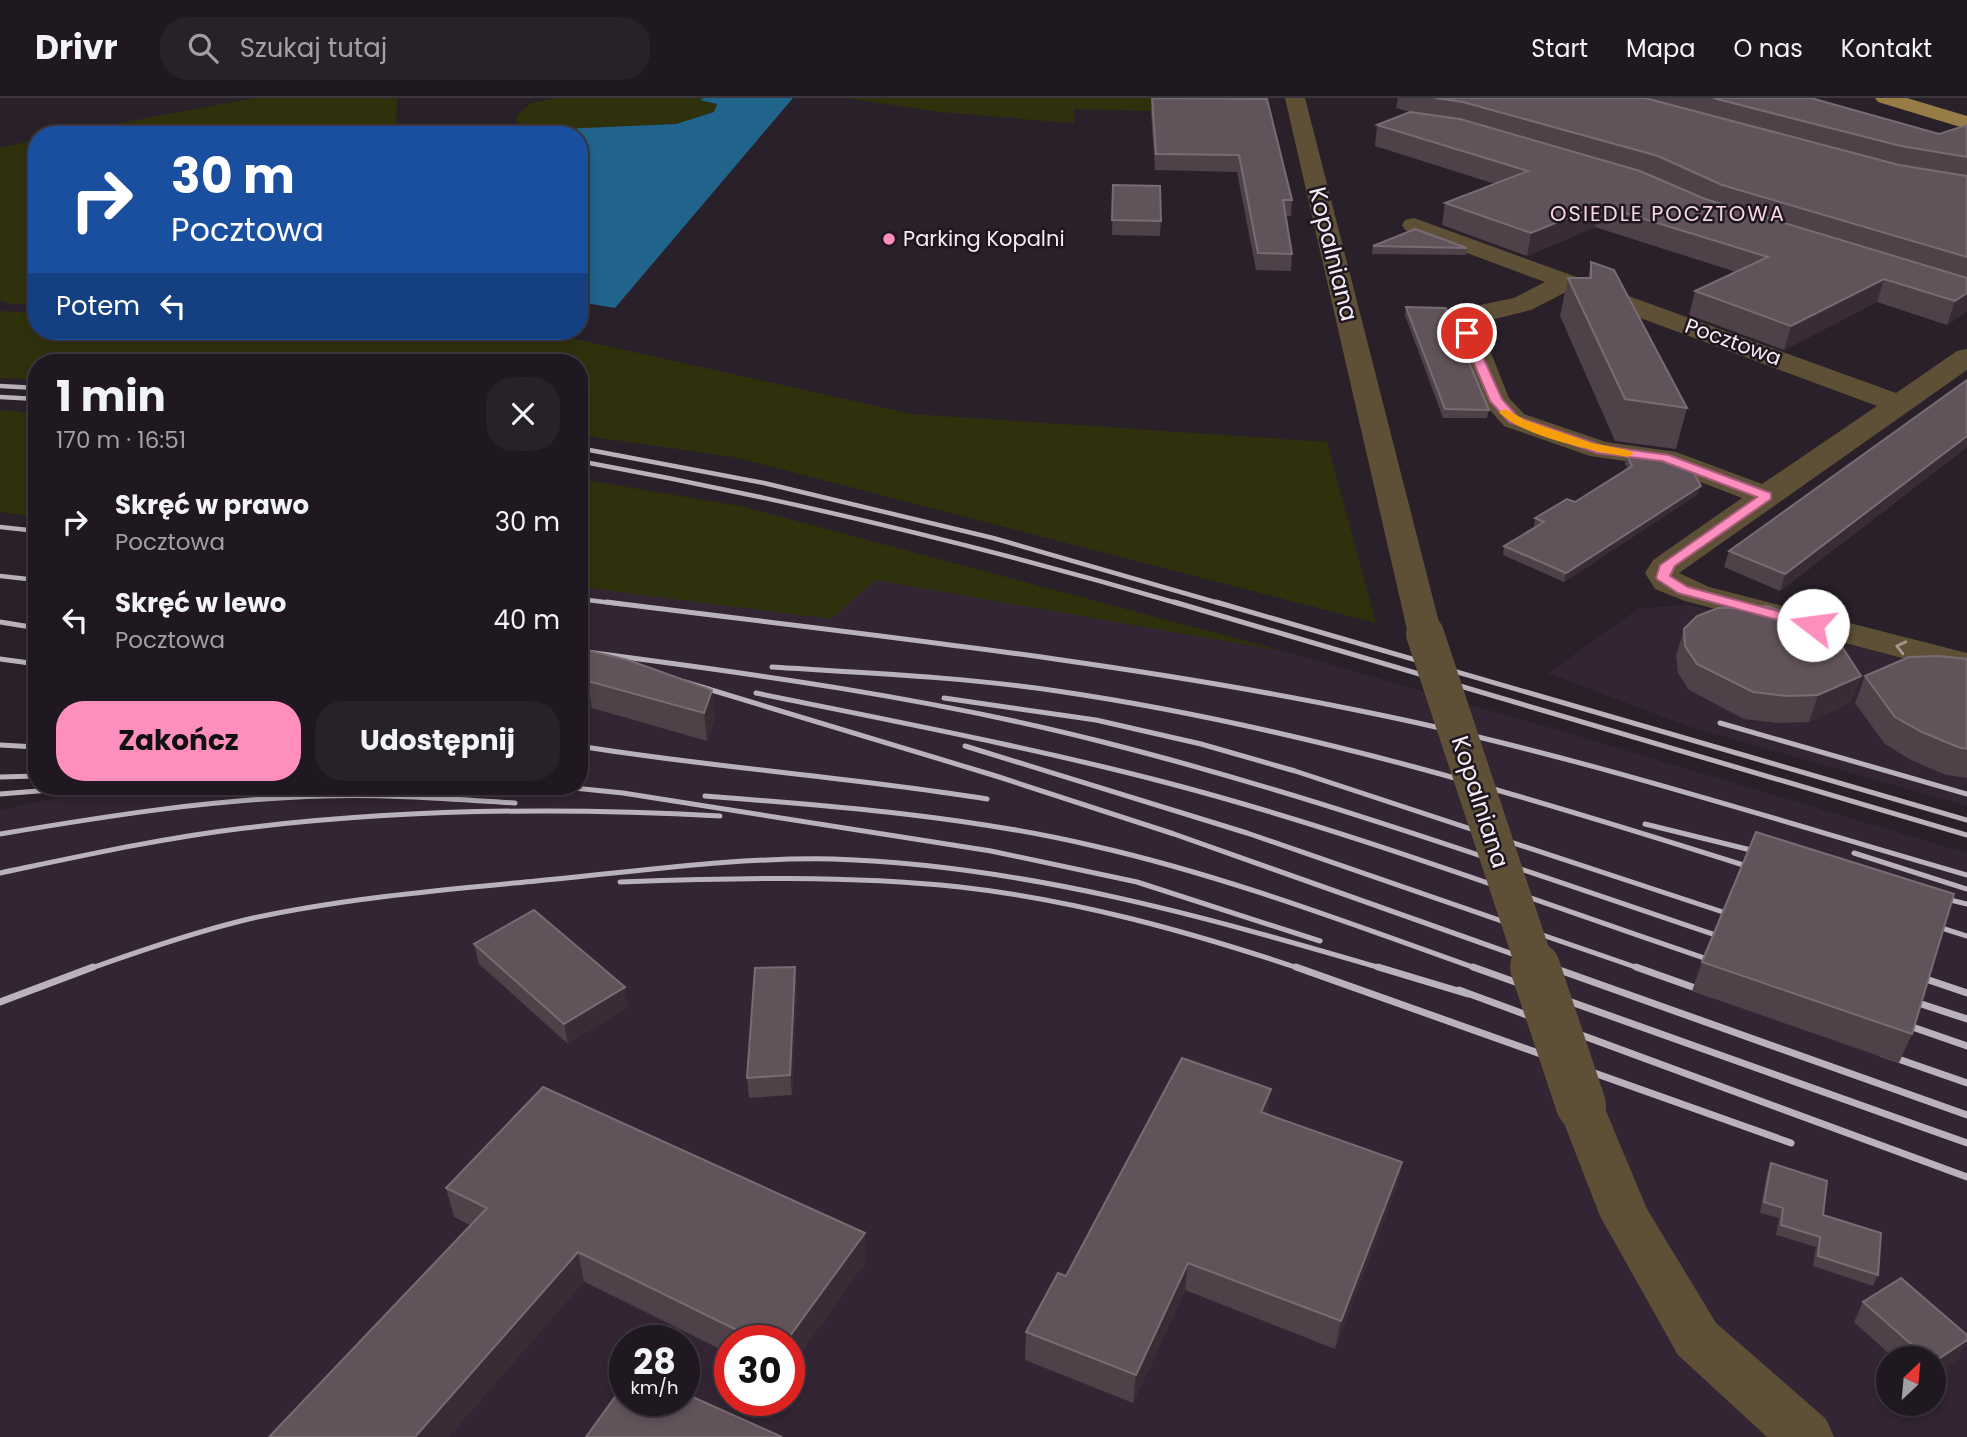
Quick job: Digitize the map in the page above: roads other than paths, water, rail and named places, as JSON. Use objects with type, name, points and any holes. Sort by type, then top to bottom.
[{"type":"main road","points":[[1885,98],[1967,123]]},
{"type":"street","name":"Kopalniana","points":[[1296,98],[1425,634],[1581,1105],[1625,1216],[1698,1339],[1806,1437]]},
{"type":"street","name":"Pocztowa","points":[[1414,225],[1899,404]]},
{"type":"street","points":[[1567,281],[1522,304],[1474,314],[1465,321],[1467,333],[1490,387],[1504,412],[1520,423],[1590,447],[1665,458],[1766,496]]},
{"type":"street","points":[[1967,356],[1670,563],[1665,568],[1663,578],[1674,586],[1711,598],[1967,664]]},
{"type":"water","points":[[793,98],[615,308],[588,304],[588,128],[676,124],[714,112],[717,104],[700,100]]},
{"type":"railway","points":[[0,386],[28,388]]},
{"type":"railway","points":[[0,397],[28,399]]},
{"type":"railway","points":[[588,450],[764,483],[993,538],[1222,604]]},
{"type":"railway","points":[[588,463],[881,525],[1031,562],[1180,604]]},
{"type":"railway","points":[[0,527],[28,530]]},
{"type":"railway","points":[[0,576],[28,579]]},
{"type":"railway","points":[[588,600],[621,604]]},
{"type":"railway","points":[[607,602],[1079,663],[1174,677],[1361,711],[1438,727],[1590,766],[1967,875]]},
{"type":"railway","points":[[1174,602],[1967,835]]},
{"type":"railway","points":[[1216,602],[1967,820]]},
{"type":"railway","points":[[0,622],[28,627]]},
{"type":"railway","points":[[588,652],[777,678],[908,700],[1103,742],[1340,810],[1730,940]]},
{"type":"railway","points":[[0,659],[28,663]]},
{"type":"railway","points":[[772,667],[1022,686],[1236,723],[1412,766],[1759,870]]},
{"type":"railway","points":[[685,682],[996,776],[1174,834],[1555,969]]},
{"type":"railway","points":[[756,693],[1063,757],[1234,801],[1444,868],[1722,964]]},
{"type":"railway","points":[[944,698],[1096,720],[1201,744],[1295,771],[1741,918]]},
{"type":"railway","points":[[1720,723],[1967,794]]},
{"type":"railway","points":[[0,745],[28,747]]},
{"type":"railway","points":[[965,746],[1247,833],[1641,969]]},
{"type":"railway","points":[[588,747],[987,799]]},
{"type":"railway","points":[[0,777],[28,776]]},
{"type":"railway","points":[[588,789],[991,851],[1137,882],[1320,941]]},
{"type":"railway","points":[[0,794],[28,792]]},
{"type":"railway","points":[[705,796],[852,808],[949,820],[1094,846],[1240,886],[1478,969]]},
{"type":"railway","points":[[0,834],[161,809],[282,798],[419,797],[515,803]]},
{"type":"railway","points":[[0,873],[183,837],[245,828],[364,817],[541,811],[720,816]]},
{"type":"railway","points":[[1645,824],[1767,854]]},
{"type":"railway","points":[[1854,853],[1967,889]]},
{"type":"railway","points":[[89,969],[211,929],[323,905],[429,891],[684,866],[796,859],[904,863],[1043,882],[1180,912],[1384,969]]},
{"type":"railway","points":[[620,882],[833,879],[960,887],[1047,900],[1132,919],[1301,969]]},
{"type":"railway","points":[[1934,896],[1967,904]]},
{"type":"railway","points":[[1926,923],[1967,936]]},
{"type":"railway","points":[[0,1002],[93,967]]},
{"type":"railway","points":[[1296,967],[1791,1143]]},
{"type":"railway","points":[[1378,967],[1468,994]]},
{"type":"railway","points":[[1473,967],[1967,1143]]},
{"type":"railway","points":[[1551,967],[1967,1115]]},
{"type":"railway","points":[[1636,967],[1712,994]]},
{"type":"railway","points":[[1911,974],[1967,993]]},
{"type":"railway","points":[[1459,990],[1967,1177]]},
{"type":"railway","points":[[1903,998],[1967,1019]]},
{"type":"railway","points":[[1895,1021],[1967,1046]]},
{"type":"railway","points":[[1881,1053],[1967,1083]]},
{"type":"place","name":"Parking Kopalni","points":[[889,239]]},
{"type":"district","name":"OSIEDLE POCZTOWA","points":[[1668,214]]}]
